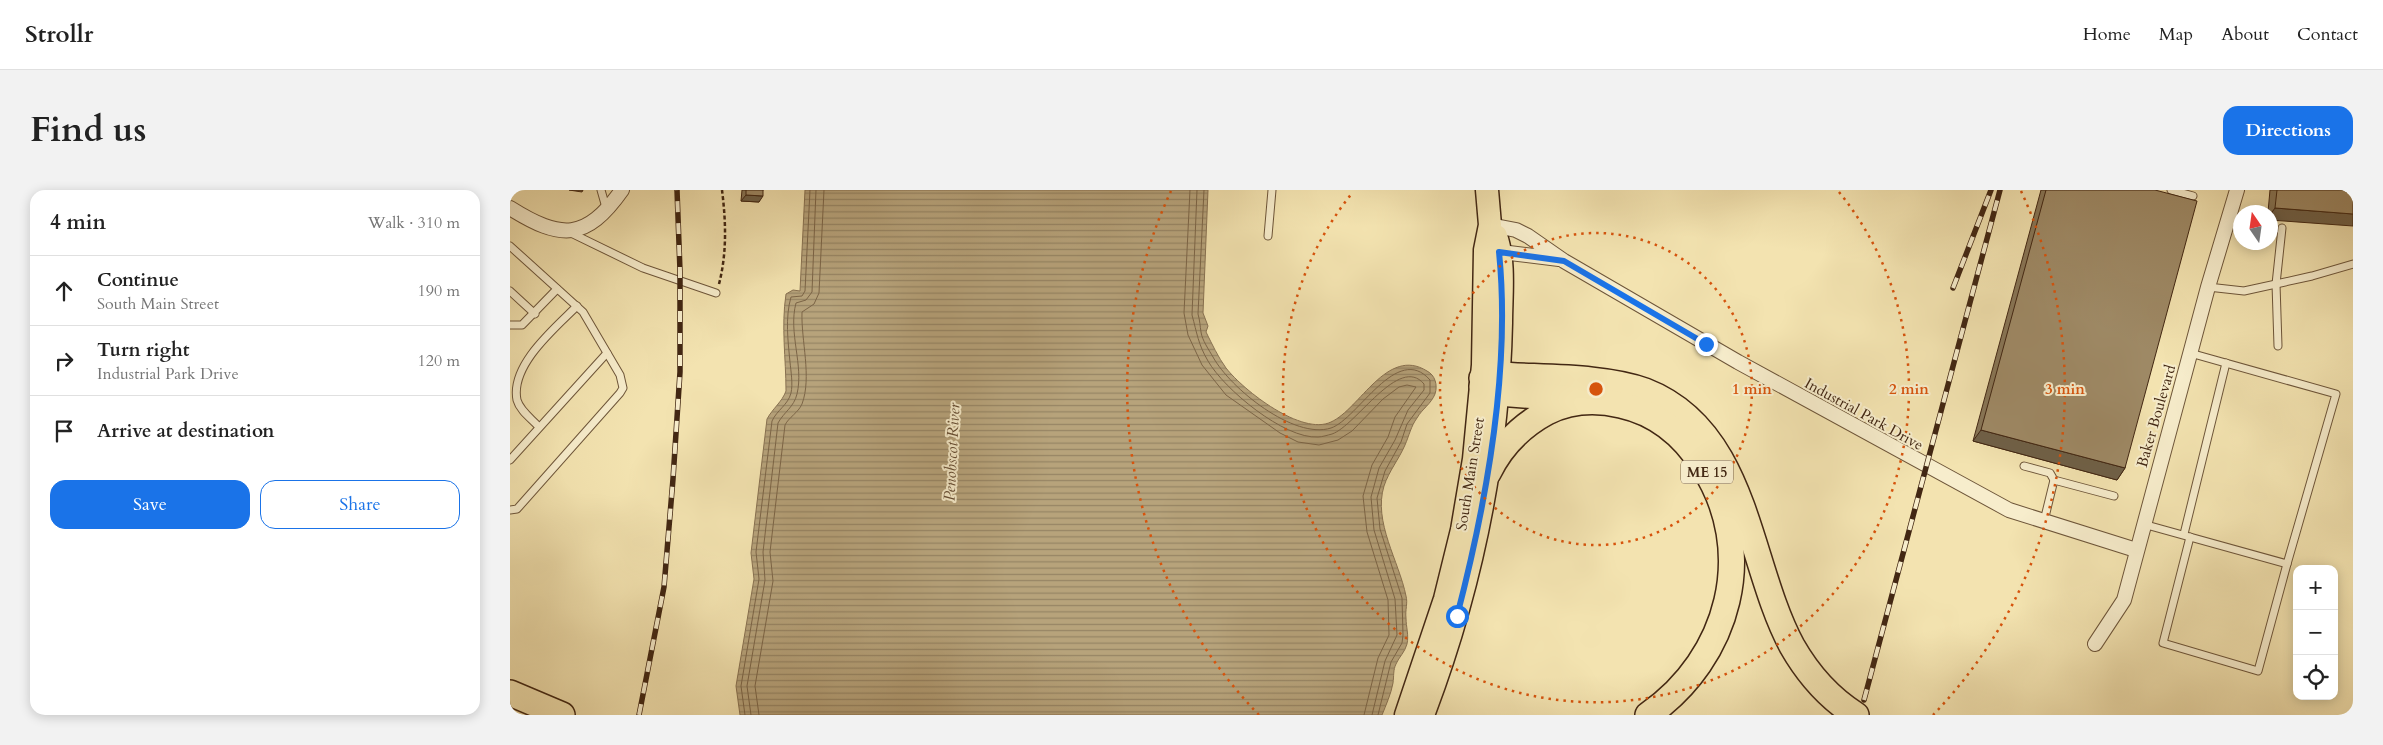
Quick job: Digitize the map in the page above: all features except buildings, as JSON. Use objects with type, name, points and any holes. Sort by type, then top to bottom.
[{"type":"highway","points":[[1490,383],[1600,382],[1633,387],[1664,400],[1692,422],[1713,449],[1732,482],[1774,602],[1792,645],[1822,688],[1856,715]]},
{"type":"highway","points":[[1490,383],[1595,400]]},
{"type":"highway","name":"ME 15","points":[[1488,473],[1503,448],[1533,420],[1568,404],[1595,400],[1640,410],[1656,418],[1676,432],[1692,449],[1710,478],[1722,505],[1728,532],[1731,578],[1724,614],[1715,637],[1694,673],[1671,697],[1648,715]]},
{"type":"highway","points":[[510,694],[562,715]]},
{"type":"main road","name":"South Main Street","points":[[1406,715],[1428,657],[1453,568],[1490,383],[1501,290],[1492,251],[1496,238],[1490,225],[1487,190]]},
{"type":"main road","name":"South Main Street","points":[[1423,715],[1457,616],[1473,554],[1488,473],[1490,383]]},
{"type":"street","points":[[510,208],[554,229],[568,231],[590,224],[607,211],[622,190]]},
{"type":"street","name":"Baker Boulevard","points":[[2095,644],[2124,600],[2208,287],[2237,190]]},
{"type":"street","name":"Industrial Park Drive","points":[[1490,225],[1520,232],[1564,261],[1738,362],[1926,467],[2009,510],[2136,550]]},
{"type":"street","name":"Industrial Park Drive","points":[[1492,251],[1564,261]]},
{"type":"lane","points":[[601,190],[607,211]]},
{"type":"lane","points":[[1268,236],[1272,190]]},
{"type":"lane","points":[[2172,190],[2193,196]]},
{"type":"lane","points":[[2278,346],[2276,284],[2282,228]]},
{"type":"lane","points":[[568,231],[643,268],[716,293]]},
{"type":"lane","points":[[510,246],[577,306],[620,375],[623,388],[620,394],[517,510],[510,510]]},
{"type":"lane","points":[[2208,287],[2244,291],[2353,264]]},
{"type":"lane","points":[[510,325],[522,326],[557,289]]},
{"type":"lane","points":[[510,291],[535,314]]},
{"type":"lane","points":[[539,427],[523,411],[517,400],[521,371],[527,358],[577,306]]},
{"type":"lane","points":[[510,460],[607,353]]},
{"type":"lane","points":[[2190,353],[2226,363],[2336,394],[2258,671],[2163,643],[2226,363]]},
{"type":"lane","points":[[2024,466],[2050,472],[2054,480],[2044,522]]},
{"type":"lane","points":[[2054,480],[2114,496]]},
{"type":"lane","points":[[2143,524],[2287,564]]},
{"type":"path","points":[[716,293],[723,267],[726,221],[722,190]]},
{"type":"water","name":"Penobscot River","points":[[805,190],[1208,190],[1203,313],[1208,326],[1206,332],[1226,368],[1259,399],[1290,417],[1305,423],[1319,425],[1331,422],[1342,415],[1375,382],[1399,367],[1413,365],[1430,373],[1435,381],[1435,394],[1413,424],[1403,450],[1386,481],[1382,500],[1384,527],[1407,599],[1408,637],[1406,647],[1395,666],[1392,687],[1382,715],[740,715],[736,686],[754,579],[751,553],[767,419],[786,391],[784,330],[786,294],[793,290],[800,291]]},
{"type":"railway","points":[[639,715],[664,587],[673,479],[680,372],[680,271],[677,190]]},
{"type":"railway","points":[[1953,288],[1991,190]]},
{"type":"railway","points":[[1864,700],[2000,190]]},
{"type":"route","points":[[1457,616],[1478,531],[1493,437],[1500,349],[1501,270],[1499,252],[1564,261],[1706,344]]}]
